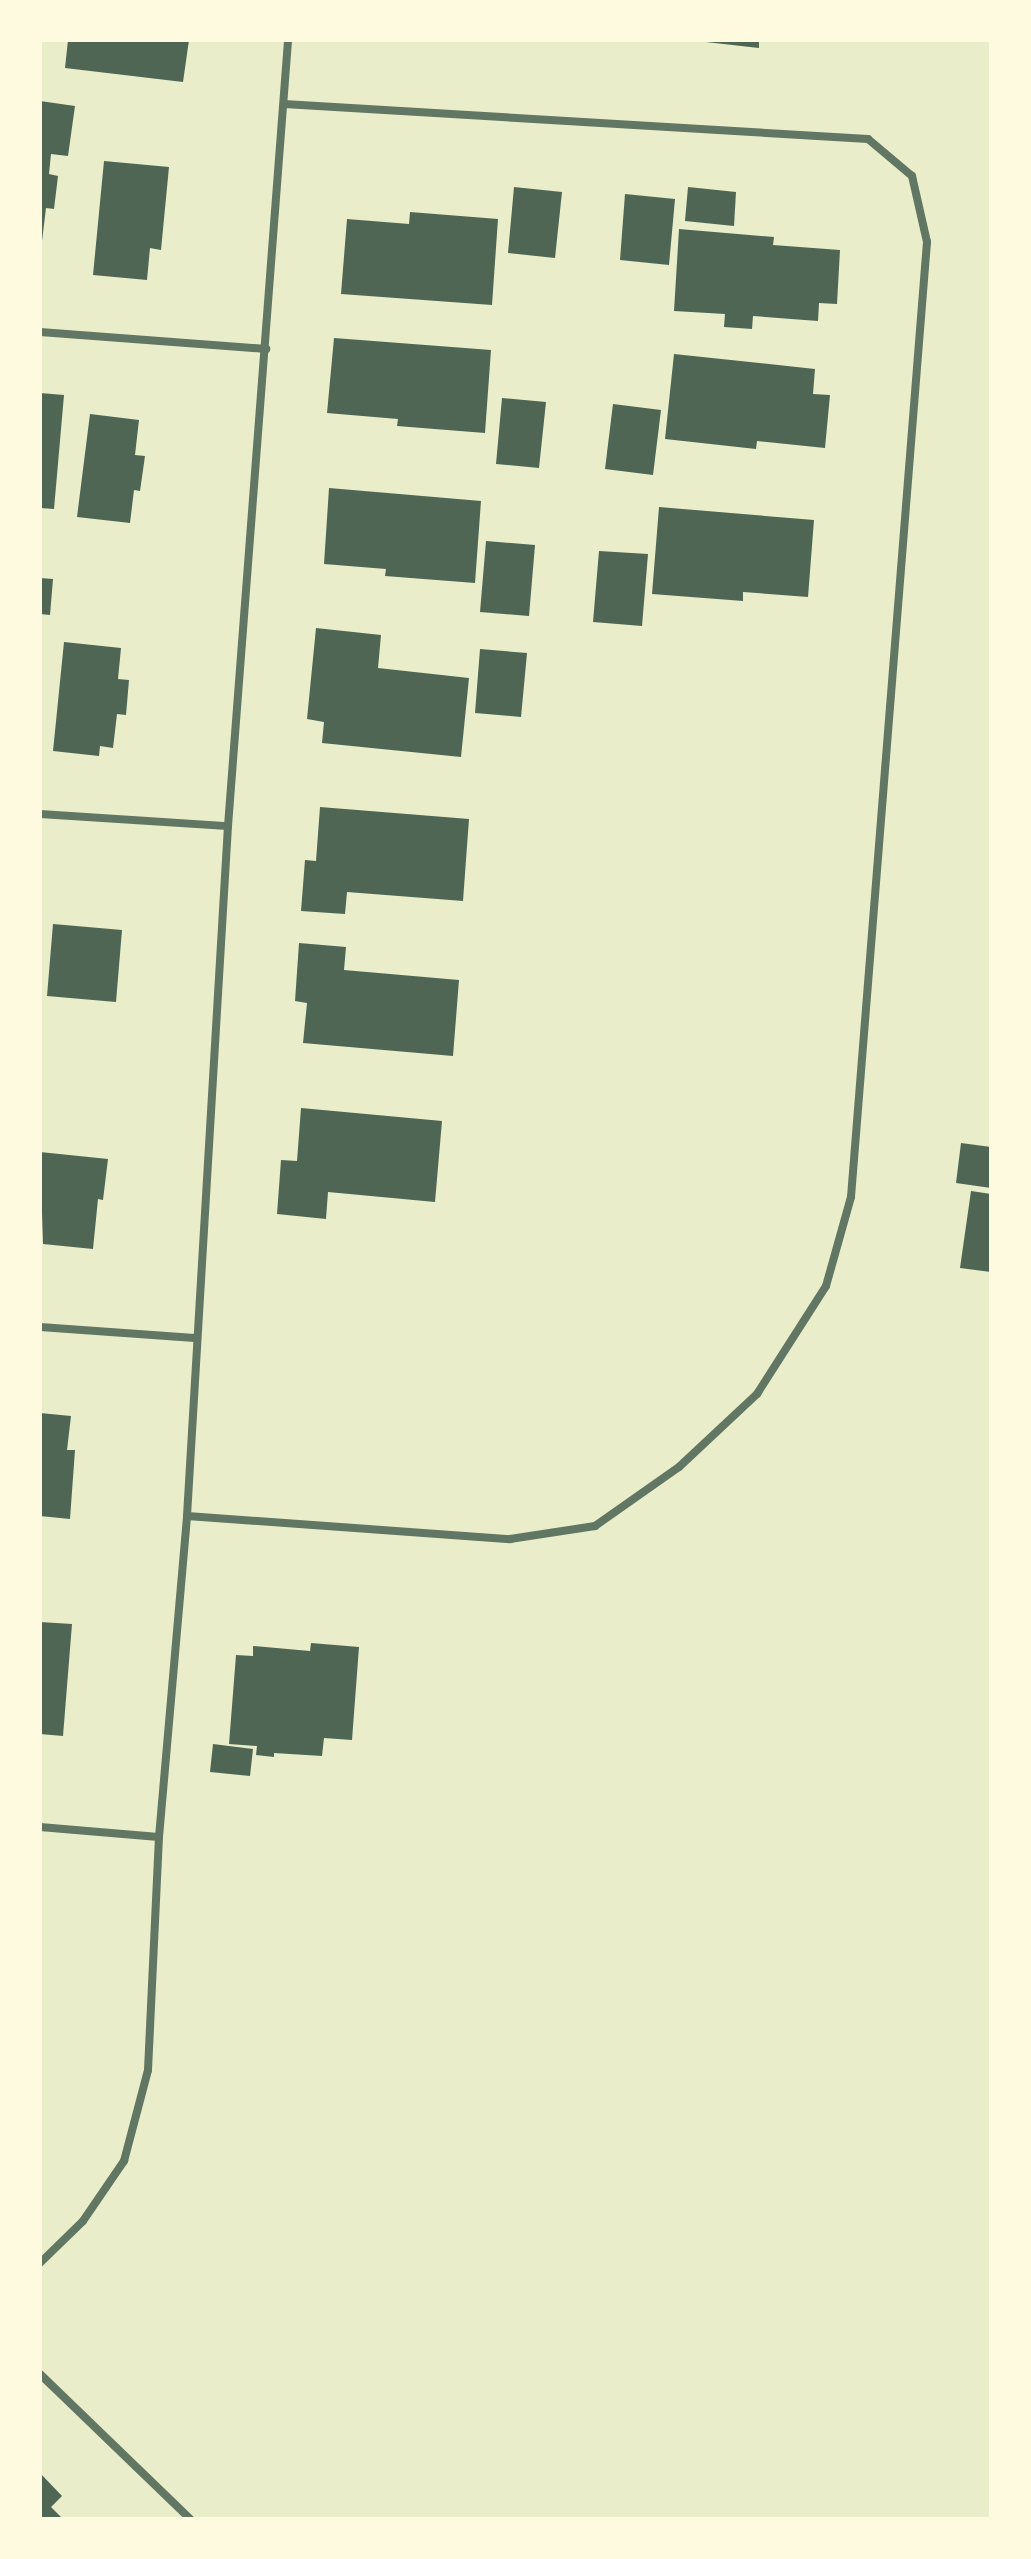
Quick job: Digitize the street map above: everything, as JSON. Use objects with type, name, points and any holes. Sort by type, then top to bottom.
[{"type":"street","points":[[40,2263],[83,2221],[124,2161],[148,2070],[159,1837],[187,1516],[195,1338],[228,826],[288,40]]},
{"type":"street","points":[[187,1516],[510,1539],[595,1526],[679,1467],[757,1394],[826,1286],[851,1197],[927,242],[912,176],[868,139],[284,104]]},
{"type":"street","points":[[40,332],[266,349]]},
{"type":"street","points":[[40,814],[228,826]]},
{"type":"street","points":[[40,1327],[195,1338]]},
{"type":"street","points":[[40,1827],[159,1837]]},
{"type":"street","points":[[40,2374],[190,2519]]},
{"type":"building","points":[[68,40],[189,40],[183,82],[65,68]]},
{"type":"building","points":[[688,40],[759,40],[759,48]]},
{"type":"building","points":[[40,101],[75,106],[68,156],[51,154],[49,174],[58,176],[54,209],[46,208],[42,241]]},
{"type":"building","points":[[104,161],[169,167],[161,250],[150,248],[147,280],[93,275]]},
{"type":"building","points":[[514,187],[562,192],[555,258],[508,253]]},
{"type":"building","points":[[688,187],[736,192],[734,226],[685,221]]},
{"type":"building","points":[[625,194],[675,199],[669,265],[620,260]]},
{"type":"building","points":[[410,212],[498,219],[492,305],[341,294],[347,219],[409,224]]},
{"type":"building","points":[[679,229],[774,237],[773,245],[840,250],[837,304],[819,303],[818,321],[753,316],[752,329],[724,327],[725,314],[674,311]]},
{"type":"building","points":[[334,338],[491,350],[485,433],[397,426],[398,419],[327,413]]},
{"type":"building","points":[[674,354],[815,369],[813,394],[830,395],[825,448],[757,441],[756,449],[665,439]]},
{"type":"building","points":[[40,393],[64,395],[54,509],[40,508]]},
{"type":"building","points":[[502,398],[546,402],[539,468],[496,464]]},
{"type":"building","points":[[613,404],[661,410],[653,475],[605,469]]},
{"type":"building","points":[[90,414],[139,420],[135,455],[145,456],[140,491],[134,490],[130,523],[77,517]]},
{"type":"building","points":[[329,488],[481,501],[475,583],[385,576],[386,569],[324,564]]},
{"type":"building","points":[[659,507],[814,520],[808,597],[743,592],[743,601],[652,594]]},
{"type":"building","points":[[486,541],[535,545],[529,616],[480,612]]},
{"type":"building","points":[[599,551],[648,554],[642,626],[593,622]]},
{"type":"building","points":[[40,578],[53,579],[50,615],[40,614]]},
{"type":"building","points":[[316,628],[381,635],[378,668],[469,678],[461,757],[322,743],[324,722],[307,719]]},
{"type":"building","points":[[64,642],[121,648],[118,679],[129,680],[126,715],[117,714],[113,748],[100,746],[99,756],[53,751]]},
{"type":"building","points":[[480,649],[527,653],[521,717],[475,713]]},
{"type":"building","points":[[320,807],[469,819],[463,901],[347,892],[345,914],[301,911],[305,860],[316,861]]},
{"type":"building","points":[[53,924],[122,930],[116,1002],[47,996]]},
{"type":"building","points":[[299,943],[346,947],[344,970],[459,980],[453,1056],[303,1043],[307,1003],[295,1001]]},
{"type":"building","points":[[301,1108],[442,1121],[435,1202],[328,1192],[326,1219],[277,1214],[281,1160],[297,1161]]},
{"type":"building","points":[[961,1143],[991,1147],[991,1188],[956,1183]]},
{"type":"building","points":[[40,1152],[108,1159],[103,1200],[98,1199],[93,1249],[43,1244]]},
{"type":"building","points":[[971,1191],[991,1194],[991,1272],[960,1268]]},
{"type":"building","points":[[40,1413],[71,1416],[67,1450],[75,1450],[70,1519],[40,1516]]},
{"type":"building","points":[[40,1622],[72,1624],[63,1736],[40,1734]]},
{"type":"building","points":[[311,1643],[359,1647],[352,1740],[324,1738],[322,1756],[256,1755],[257,1746],[229,1744],[236,1655],[253,1656],[253,1646],[310,1651]]},
{"type":"building","points":[[213,1744],[253,1749],[250,1776],[210,1772]]},
{"type":"building","points":[[40,2473],[62,2496],[51,2507],[63,2519],[40,2519]]}]
